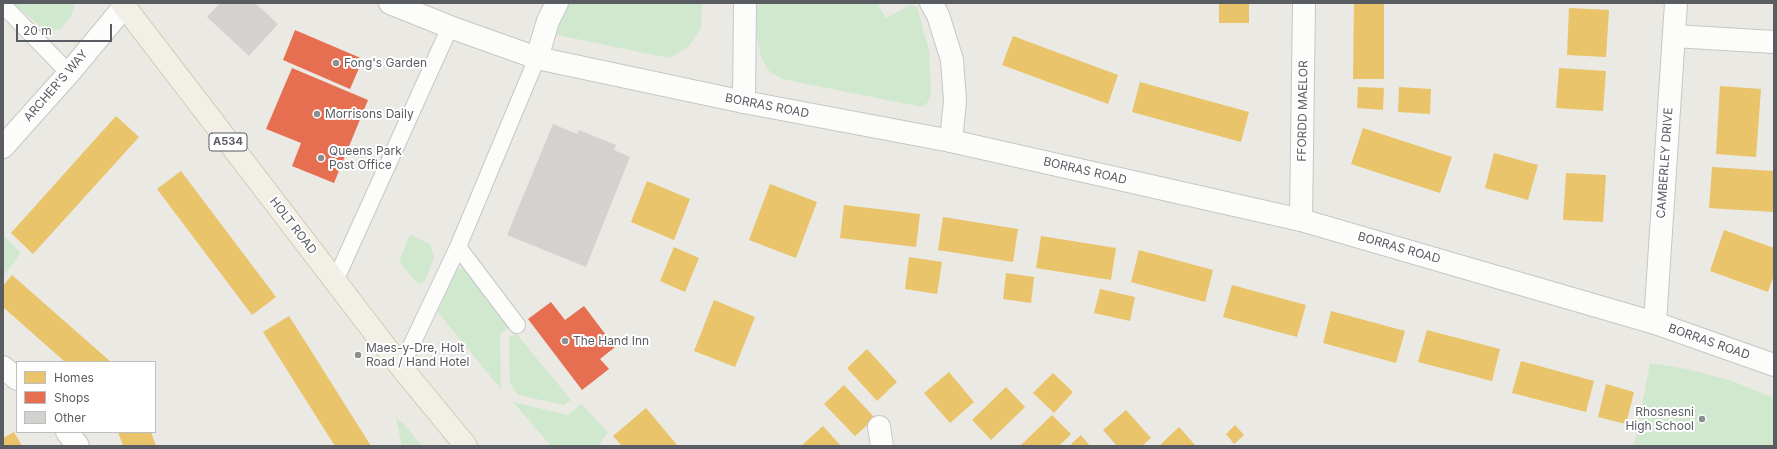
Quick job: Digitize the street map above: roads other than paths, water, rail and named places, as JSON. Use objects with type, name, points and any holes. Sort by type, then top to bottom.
[{"type":"main road","name":"HOLT ROAD","points":[[123,5],[401,367],[466,446]]},
{"type":"street","name":"BORRAS ROAD","points":[[390,3],[450,27],[537,58],[744,102],[951,141],[1302,220],[1655,323],[1774,365]]},
{"type":"street","points":[[537,58],[548,22],[557,3]]},
{"type":"street","points":[[744,102],[745,3]]},
{"type":"street","points":[[931,3],[938,15],[952,60],[955,101],[951,141]]},
{"type":"street","name":"FFORDD MAELOR","points":[[1302,220],[1304,3]]},
{"type":"street","name":"CAMBERLEY DRIVE","points":[[1655,323],[1676,3]]},
{"type":"street","name":"ARCHER'S WAY","points":[[3,147],[69,73],[123,5]]},
{"type":"street","points":[[1674,36],[1774,42]]},
{"type":"street","points":[[3,367],[16,378]]},
{"type":"street","points":[[68,433],[78,446]]},
{"type":"lane","points":[[3,5],[69,73]]},
{"type":"lane","points":[[335,281],[450,27]]},
{"type":"lane","points":[[401,367],[458,248],[537,58]]},
{"type":"lane","points":[[458,248],[517,325]]},
{"type":"place","name":"Fong's Garden","points":[[336,63]]},
{"type":"place","name":"Morrisons Daily","points":[[317,114]]},
{"type":"place","name":"Queens Park Post Office","points":[[321,158]]},
{"type":"place","name":"The Hand Inn","points":[[565,341]]},
{"type":"place","name":"Maes-y-Dre, Holt Road / Hand Hotel","points":[[358,355]]},
{"type":"place","name":"Rhosnesni High School","points":[[1702,419]]}]
